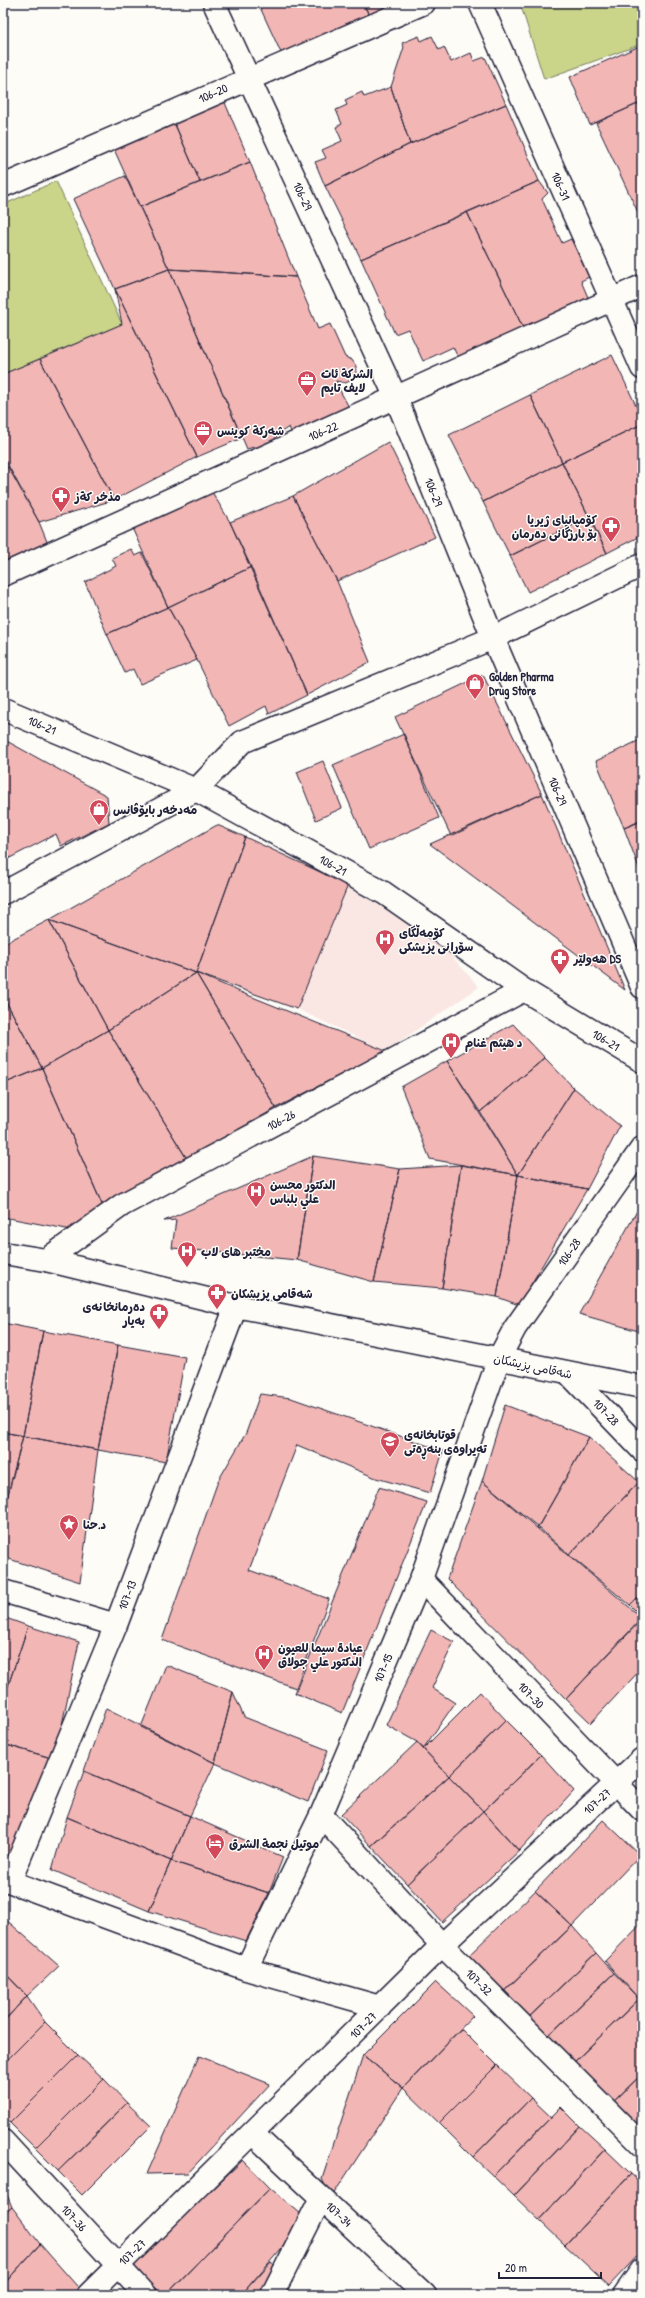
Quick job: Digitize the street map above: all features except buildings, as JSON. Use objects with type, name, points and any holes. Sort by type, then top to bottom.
[{"type":"street","name":"106-29","points":[[214,3],[396,398],[493,638],[639,974]]},
{"type":"street","name":"106-20","points":[[3,186],[248,78],[424,3]]},
{"type":"street","name":"106-31","points":[[480,3],[642,368]]},
{"type":"street","name":"106-22","points":[[3,574],[642,286]]},
{"type":"street","points":[[3,893],[196,790],[242,742],[493,638],[642,565]]},
{"type":"street","name":"106-21","points":[[3,709],[196,790],[384,893],[524,990],[642,1061]]},
{"type":"street","name":"106-26","points":[[46,1260],[122,1205],[524,990]]},
{"type":"street","name":"106-28","points":[[498,1358],[515,1328],[642,1148]]},
{"type":"street","name":"شەقامی پزیشکان","points":[[3,1253],[46,1260],[236,1306],[498,1358],[570,1374],[642,1387]]},
{"type":"street","name":"107-13","points":[[6,1880],[116,1625],[236,1306]]},
{"type":"street","name":"107-15","points":[[246,1969],[321,1815],[421,1579],[498,1358]]},
{"type":"street","name":"107-28","points":[[570,1374],[642,1450]]},
{"type":"street","name":"107-30","points":[[421,1579],[642,1810]]},
{"type":"street","points":[[3,1591],[116,1625]]},
{"type":"street","name":"107-27","points":[[88,2295],[253,2134],[442,1945],[642,1758]]},
{"type":"street","name":"107-32","points":[[321,1815],[442,1945],[642,2145]]},
{"type":"street","points":[[6,1880],[246,1969],[380,2007]]},
{"type":"street","name":"107-34","points":[[253,2134],[425,2295]]},
{"type":"street","name":"107-36","points":[[3,2141],[146,2295]]},
{"type":"street","points":[[272,2295],[321,2198]]},
{"type":"street","points":[[624,2295],[642,2270]]},
{"type":"shaded area","name":"کۆمەڵگای سۆرانی پزیشکی","points":[[348,885],[423,924],[479,987],[386,1051],[297,1009]]},
{"type":"green space","points":[[520,3],[642,3],[642,44],[544,79]]},
{"type":"green space","points":[[56,181],[122,324],[3,374],[3,205]]},
{"type":"place","name":"الشركة ئات لایف تایم","points":[[307,397]]},
{"type":"place","name":"شەرکة كوينس","points":[[203,447]]},
{"type":"place","name":"مذخر كةز","points":[[61,513]]},
{"type":"place","name":"کۆمپانیای ژیریا بۆ بارزگانی دەرمان","points":[[611,543]]},
{"type":"place","name":"Golden Pharma Drug Store","points":[[475,700]]},
{"type":"place","name":"مەدخەر بایۆڤانس","points":[[99,826]]},
{"type":"place","name":"کۆمەڵگای سۆرانی پزیشکی","points":[[385,956]]},
{"type":"place","name":"هەولێر DS","points":[[560,975]]},
{"type":"place","name":"د هيثم غنام","points":[[451,1059]]},
{"type":"place","name":"الدكتور محسن علي بلباس","points":[[256,1208]]},
{"type":"place","name":"مختبر هاى لاب","points":[[187,1268]]},
{"type":"place","name":"شەقامی پزیشکان","points":[[217,1310]]},
{"type":"place","name":"دەرمانخانەی بەیار","points":[[159,1330]]},
{"type":"place","name":"قوتابخانه‌ی ته‌یراوه‌ی بنه‌ڕه‌تی","points":[[390,1458]]},
{"type":"place","name":"د.حنا","points":[[69,1541]]},
{"type":"place","name":"عيادة سيما للعيون الدكتور علي جولاق","points":[[264,1671]]},
{"type":"place","name":"موتيل نجمة الشرق","points":[[215,1860]]}]
